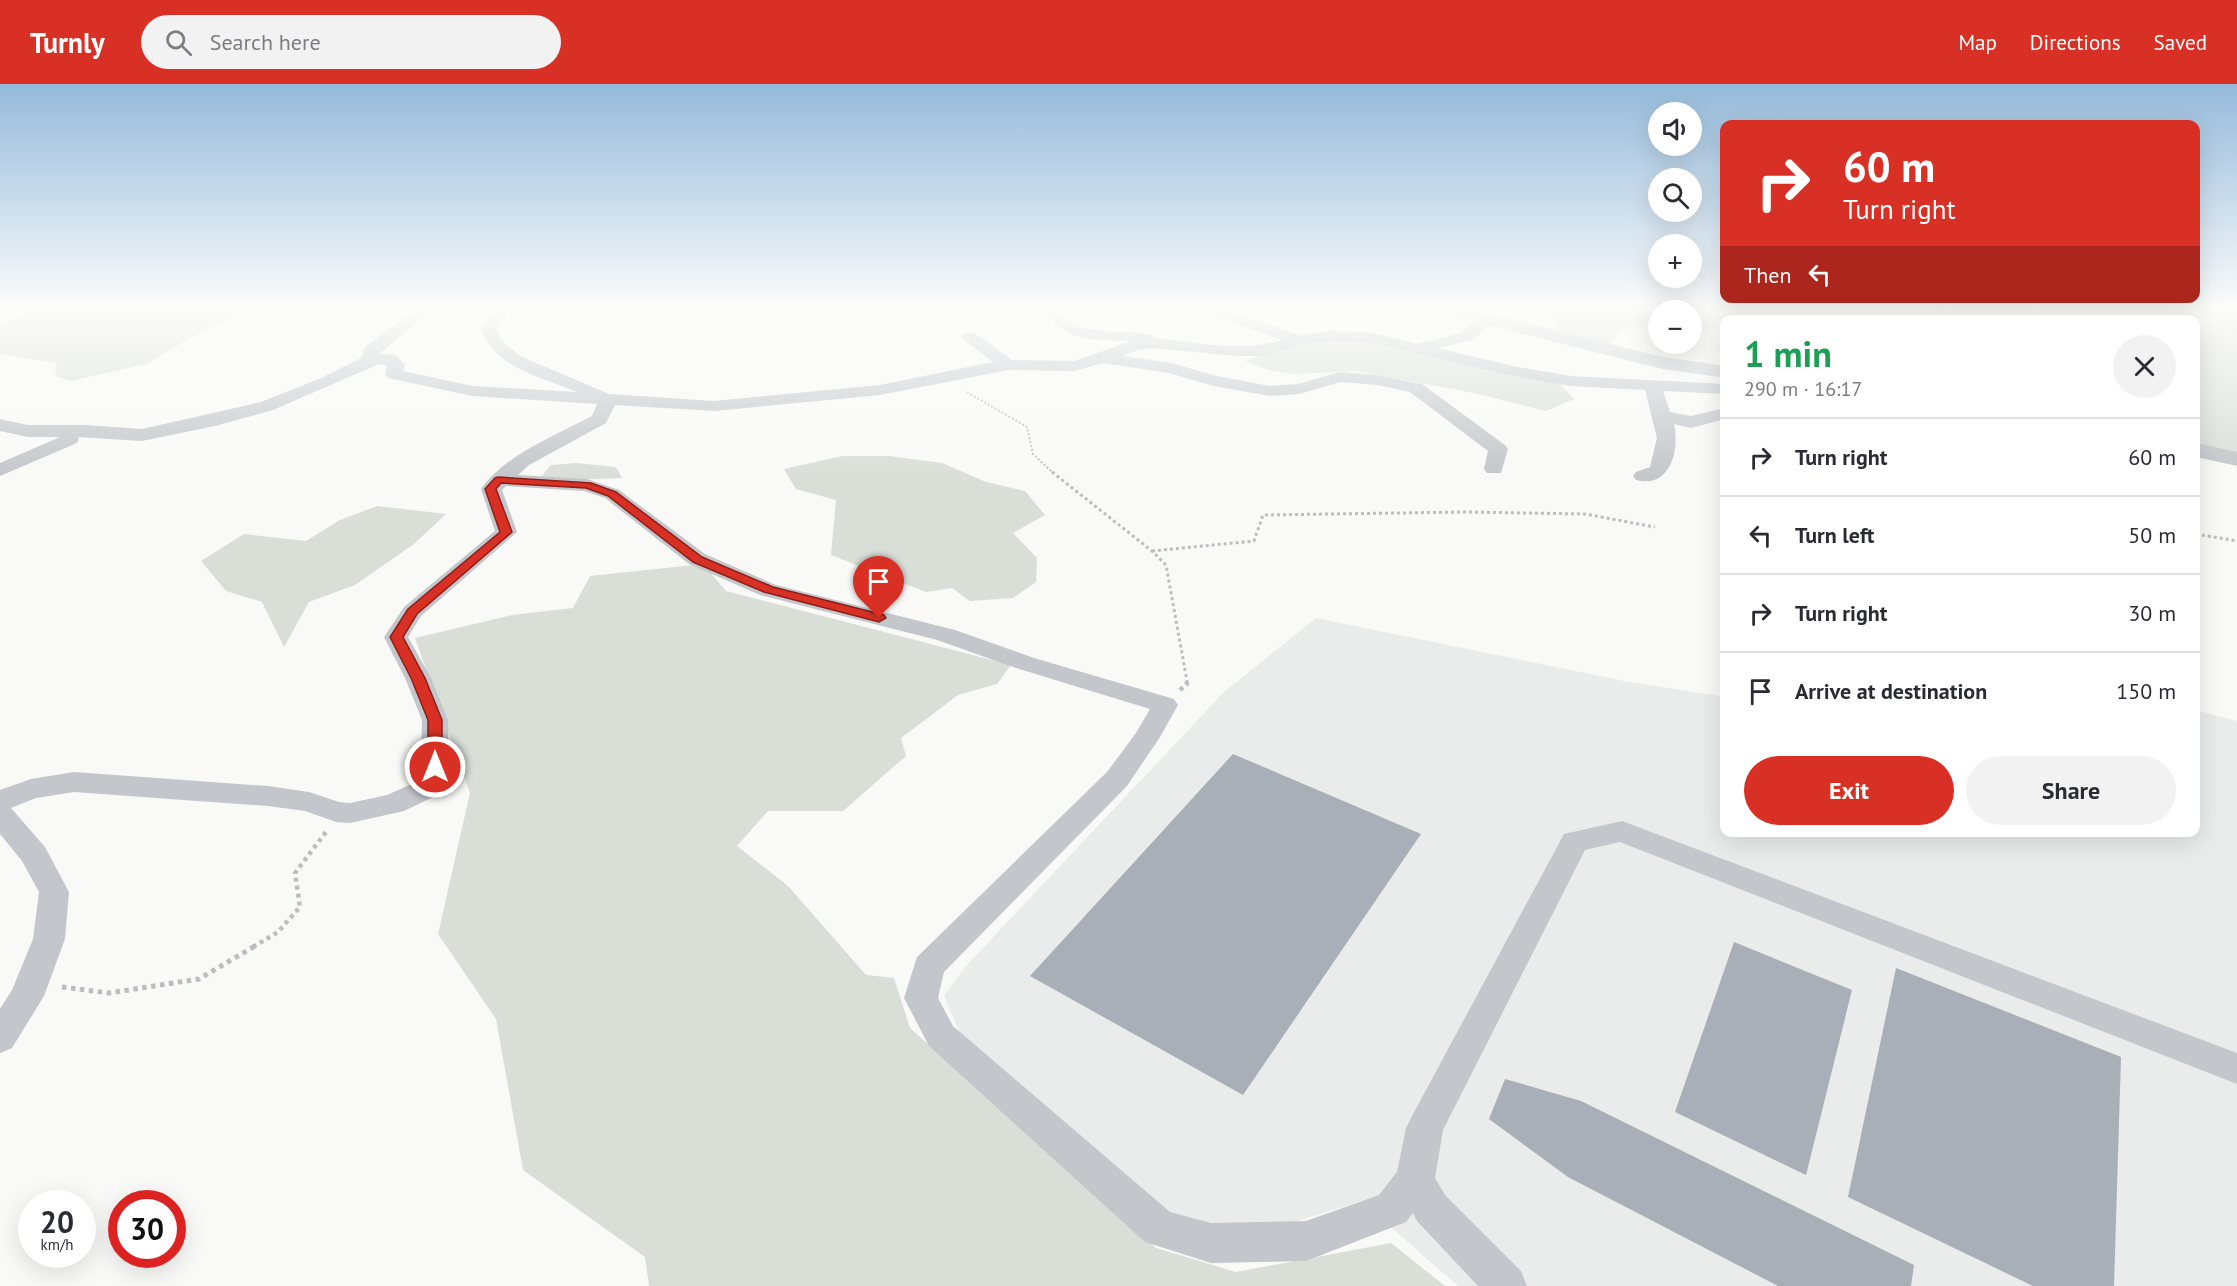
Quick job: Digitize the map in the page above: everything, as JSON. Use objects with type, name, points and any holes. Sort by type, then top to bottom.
[{"type":"street","points":[[0,425],[70,439],[142,435],[215,420],[267,406],[326,383],[359,366]]},
{"type":"street","points":[[396,366],[394,374],[472,391],[714,406],[880,390],[1001,366]]},
{"type":"street","points":[[532,366],[573,385],[596,392],[608,401]]},
{"type":"street","points":[[1158,366],[1214,381],[1270,391],[1299,389],[1340,377],[1377,380],[1416,388],[1498,448],[1494,469]]},
{"type":"street","points":[[1494,366],[1571,381],[1720,389]]},
{"type":"street","points":[[1684,366],[1720,371]]},
{"type":"street","points":[[1643,476],[1658,471],[1666,455],[1668,428],[1652,385]]},
{"type":"street","points":[[0,801],[31,789],[74,782],[268,796],[309,802],[336,812],[350,813],[394,804],[425,789],[435,767],[435,720],[418,678],[396,637],[412,612],[506,532],[491,489],[498,480],[522,461],[598,419],[608,401]]},
{"type":"street","points":[[1662,416],[1691,422],[1720,414]]},
{"type":"street","points":[[28,431],[86,431],[142,435]]},
{"type":"street","points":[[0,470],[70,439]]},
{"type":"street","points":[[2200,451],[2237,459]]},
{"type":"street","points":[[498,480],[587,485],[612,494],[697,559],[768,590],[946,634],[1026,663],[1165,705],[1117,779],[929,966],[921,998],[941,1036],[1159,1227],[1170,1231],[1211,1243],[1306,1242],[1392,1209],[1415,1180],[1425,1128],[1574,842],[1622,831],[2237,1069]]},
{"type":"street","points":[[0,814],[34,855],[54,892],[49,939],[27,996],[0,1038]]},
{"type":"street","points":[[1415,1180],[1431,1208],[1506,1286]]},
{"type":"path","points":[[947,378],[1027,427],[1033,454],[1062,482],[1152,551],[1166,565],[1187,684],[1165,705]]},
{"type":"path","points":[[1152,551],[1254,541],[1263,516],[1465,512],[1585,514],[1655,527]]},
{"type":"path","points":[[2200,535],[2237,541]]},
{"type":"path","points":[[27,996],[57,987],[109,993],[199,979],[278,932],[300,907],[295,873],[322,836],[350,813]]},
{"type":"shaded area","points":[[57,366],[138,366],[70,381],[55,376]]},
{"type":"shaded area","points":[[1259,366],[1482,366],[1559,383],[1574,399],[1546,411],[1474,393],[1356,371],[1291,374]]},
{"type":"shaded area","points":[[2200,366],[2237,366],[2237,453],[2200,445]]},
{"type":"shaded area","points":[[843,456],[889,456],[942,463],[986,482],[1025,491],[1045,515],[1013,533],[1037,558],[1036,582],[1013,598],[970,601],[952,588],[926,592],[831,555],[836,500],[796,489],[784,469]]},
{"type":"shaded area","points":[[576,463],[616,467],[622,478],[570,480],[542,476],[551,465]]},
{"type":"shaded area","points":[[377,506],[446,514],[414,544],[355,585],[309,602],[284,647],[262,602],[226,591],[201,561],[244,534],[306,541],[340,520]]},
{"type":"shaded area","points":[[703,564],[726,591],[1011,665],[997,684],[958,695],[901,738],[906,756],[843,811],[768,811],[737,846],[788,886],[866,975],[894,978],[910,1028],[1156,1248],[1236,1272],[1391,1243],[1445,1286],[649,1286],[645,1257],[523,1170],[496,1019],[438,934],[470,793],[415,638],[512,615],[573,608],[590,576]]},
{"type":"shaded area","points":[[1316,618],[1624,681],[1720,696],[1720,837],[2200,837],[2200,711],[2237,721],[2237,1286],[1458,1286],[1361,1201],[1269,1230],[1213,1227],[1165,1215],[961,1035],[944,996],[965,967],[1224,692]]},
{"type":"building","points":[[1233,754],[1421,834],[1243,1095],[1030,976]]},
{"type":"building","points":[[1734,942],[1852,990],[1806,1175],[1675,1112]]},
{"type":"building","points":[[1896,968],[2121,1057],[2114,1286],[2033,1286],[1848,1197]]},
{"type":"building","points":[[1505,1079],[1581,1101],[1914,1265],[1911,1286],[1778,1286],[1568,1177],[1489,1119]]},
{"type":"route","points":[[435,767],[435,720],[418,678],[396,637],[412,612],[506,532],[491,489],[498,480],[587,485],[612,494],[697,559],[768,590],[879,618]]}]
